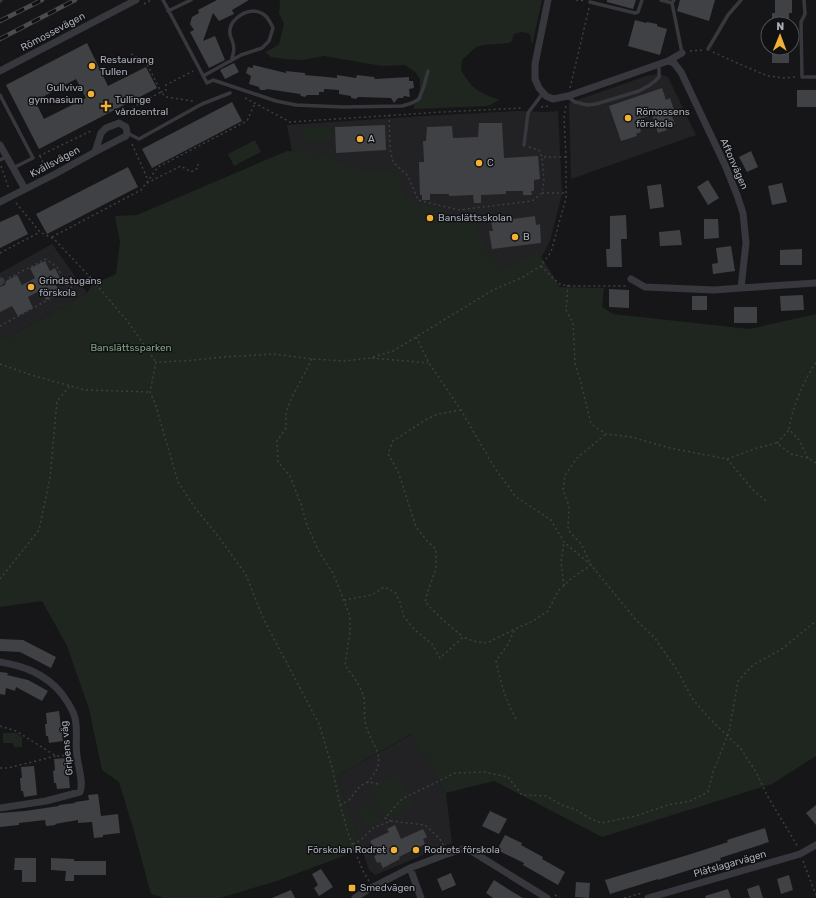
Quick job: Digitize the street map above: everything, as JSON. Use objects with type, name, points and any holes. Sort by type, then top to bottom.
[{"type":"street","name":"Römossevägen","points":[[0,71],[136,0]]},
{"type":"street","points":[[548,0],[535,64],[535,78],[543,93],[553,99],[568,96],[668,61],[682,53]]},
{"type":"street","name":"Aftonvägen","points":[[668,61],[674,63],[681,72],[725,165],[743,213],[746,243],[740,288]]},
{"type":"street","name":"Kvällsvägen","points":[[0,202],[126,136],[126,127],[119,123],[106,128],[101,133],[95,152]]},
{"type":"street","name":"Kvällsvägen","points":[[0,145],[2,160],[13,168],[25,189]]},
{"type":"street","points":[[631,279],[645,287],[714,290],[816,283]]},
{"type":"street","name":"Gripens väg","points":[[0,662],[38,673],[57,687],[66,700],[75,719],[76,754],[82,786],[80,792],[46,801],[0,808]]},
{"type":"street","name":"Plåtslagarvägen","points":[[648,898],[816,845]]},
{"type":"street","points":[[354,898],[410,868],[463,849],[473,852],[547,898]]},
{"type":"street","points":[[410,868],[421,898]]},
{"type":"lane","points":[[163,0],[207,84],[213,80],[276,101],[296,105],[343,107],[402,106],[419,99],[428,71]]},
{"type":"lane","points":[[168,11],[191,0]]},
{"type":"lane","points":[[590,2],[636,13],[638,12],[642,0]]},
{"type":"lane","points":[[661,0],[673,2],[682,53]]},
{"type":"lane","points":[[708,49],[728,15],[741,0]]},
{"type":"lane","points":[[804,0],[805,14],[802,22],[802,77],[816,77]]},
{"type":"lane","points":[[203,76],[231,61],[241,55],[262,48],[269,41],[274,28],[270,20],[262,13],[252,11],[243,13],[232,23],[230,34],[234,52],[231,61]]},
{"type":"lane","points":[[568,96],[575,102],[587,105],[596,104],[639,91],[650,85],[659,77],[659,69],[657,64]]},
{"type":"lane","points":[[127,133],[139,139],[202,104],[230,92]]},
{"type":"lane","points":[[524,145],[528,113],[543,93]]},
{"type":"lane","points":[[0,95],[32,158],[13,168]]},
{"type":"path","points":[[156,362],[274,354],[344,361],[370,358],[393,351],[493,290],[523,277],[541,266],[551,252],[566,198],[564,118],[590,2]]},
{"type":"path","points":[[682,53],[708,49],[768,76],[784,78],[802,77]]},
{"type":"path","points":[[131,54],[146,62],[161,92],[166,90],[166,85],[194,70],[199,69]]},
{"type":"path","points":[[51,238],[142,190],[158,167],[247,120],[255,104]]},
{"type":"path","points":[[389,115],[390,149],[393,162],[408,176],[418,200],[458,210],[532,201],[542,193],[566,193]]},
{"type":"path","points":[[127,133],[148,181]]},
{"type":"path","points":[[524,145],[539,150],[542,157],[544,180],[542,193]]},
{"type":"path","points":[[40,156],[50,177]]},
{"type":"path","points":[[542,157],[566,157]]},
{"type":"path","points":[[2,160],[11,197],[40,232],[54,239],[90,277],[128,322],[156,362],[150,392],[155,403],[178,482],[195,508],[218,536],[246,575],[263,618],[319,724],[332,767],[340,806],[352,844],[372,888]]},
{"type":"path","points":[[146,184],[181,166],[191,172],[198,168],[198,163]]},
{"type":"path","points":[[0,253],[40,232]]},
{"type":"path","points":[[0,282],[46,259],[57,267],[69,289]]},
{"type":"path","points":[[541,266],[561,285],[626,286],[631,279]]},
{"type":"path","points":[[0,326],[90,277]]},
{"type":"path","points":[[568,285],[566,310],[573,323],[575,363],[591,424],[606,434],[631,437],[670,448],[727,459],[757,448],[777,443],[789,429],[791,418],[806,378],[816,362]]},
{"type":"path","points":[[416,337],[429,363],[461,410],[494,467],[516,497],[551,520],[564,542],[591,565],[636,620],[654,637],[677,670],[692,698],[708,717],[741,749],[756,772],[768,797],[799,851],[816,894]]},
{"type":"path","points":[[370,358],[429,363]]},
{"type":"path","points":[[312,359],[292,397],[286,412],[286,428],[277,441],[278,462],[290,476],[301,504],[306,525],[318,552],[332,573],[350,616],[350,632],[345,665],[359,685],[364,698],[365,722],[379,752],[378,768],[374,776],[368,782],[360,786],[349,800],[340,806]]},
{"type":"path","points":[[0,364],[31,375],[85,390],[150,392]]},
{"type":"path","points":[[0,579],[39,530],[50,478],[57,401],[70,386]]},
{"type":"path","points":[[461,410],[438,414],[427,420],[393,441],[388,454],[398,471],[416,527],[428,542],[436,549],[436,569],[425,602],[442,620],[463,637],[473,641],[487,643],[533,621],[548,611],[558,591],[572,578],[591,565]]},
{"type":"path","points":[[789,429],[799,440],[808,458]]},
{"type":"path","points":[[591,565],[581,544],[568,530],[569,506],[563,490],[565,475],[578,458],[606,434]]},
{"type":"path","points":[[777,443],[791,454],[808,458],[816,462]]},
{"type":"path","points":[[727,459],[752,490],[766,501]]},
{"type":"path","points":[[564,542],[561,562],[564,586]]},
{"type":"path","points":[[344,600],[372,595],[384,587],[395,592],[400,602],[404,617],[415,630],[432,644],[440,658],[463,637]]},
{"type":"path","points":[[448,854],[440,839],[424,825],[391,821],[385,818],[402,799],[455,773],[484,772],[508,777],[522,795],[546,796],[601,823],[636,816],[690,801],[708,792],[713,772],[730,729],[738,681],[753,665],[782,649],[816,621]]},
{"type":"path","points":[[515,629],[508,644],[496,661],[500,682],[516,719]]},
{"type":"path","points":[[0,726],[16,731],[56,756]]},
{"type":"path","points":[[0,768],[8,768],[56,756],[76,754]]},
{"type":"path","points":[[368,782],[378,784]]},
{"type":"path","points":[[352,844],[361,840],[373,828],[391,821]]},
{"type":"path","points":[[554,894],[560,898]]},
{"type":"shaded area","points":[[658,74],[668,77],[696,135],[571,179],[569,103],[646,76]]},
{"type":"shaded area","name":"Banslättsskolan","points":[[519,111],[558,111],[562,194],[550,241],[538,264],[329,351],[287,125]]},
{"type":"shaded area","points":[[52,244],[87,293],[0,342],[0,273]]},
{"type":"shaded area","points":[[412,734],[446,793],[452,843],[375,875],[369,870],[337,776]]},
{"type":"green space","points":[[281,0],[542,0],[533,41],[531,44],[531,36],[528,33],[521,32],[514,34],[512,41],[509,43],[476,47],[462,60],[461,70],[472,85],[483,93],[499,100],[488,106],[413,109],[420,90],[420,79],[415,72],[405,65],[382,66],[324,56],[303,60],[271,57],[265,52],[279,44],[284,24],[279,13]]},
{"type":"green space","points":[[331,126],[332,140],[304,142],[304,128]]},
{"type":"green space","points":[[255,140],[261,152],[234,166],[228,154]]},
{"type":"green space","name":"Banslättssparken","points":[[287,151],[319,153],[352,168],[399,173],[405,197],[474,224],[488,254],[502,269],[538,252],[560,287],[604,288],[602,307],[613,314],[749,329],[816,314],[816,756],[772,784],[602,837],[494,781],[446,793],[411,734],[337,776],[362,849],[277,881],[220,898],[164,898],[151,894],[119,782],[102,770],[89,709],[67,646],[42,601],[0,607],[0,342],[87,293],[93,284],[116,274],[120,242],[115,216],[137,215]]},
{"type":"green space","points":[[3,733],[16,733],[22,737],[22,747],[14,747],[13,743],[3,743]]},
{"type":"green space","points":[[399,774],[414,805],[385,818],[370,787]]},
{"type":"green space","points":[[371,804],[380,821],[366,828],[357,811]]},
{"type":"building","points":[[217,0],[249,0],[232,10],[234,14],[219,21],[213,13],[203,41],[215,36],[225,60],[209,68],[190,32],[194,30],[190,24],[192,17],[199,13],[198,10]]},
{"type":"building","points":[[607,0],[636,0],[633,9],[607,2]]},
{"type":"building","points":[[680,0],[715,0],[709,21],[677,11]]},
{"type":"building","points":[[775,0],[792,0],[792,13],[789,13],[789,16],[772,16],[772,13],[775,13]]},
{"type":"building","points":[[635,20],[657,24],[657,26],[667,29],[660,55],[628,46]]},
{"type":"building","points":[[87,43],[108,86],[146,67],[157,88],[39,149],[6,85]],"holes":[[[76,79],[86,98],[44,119],[35,101]]]},
{"type":"building","points":[[772,56],[789,56],[789,63],[772,63]]},
{"type":"building","points":[[234,63],[239,72],[225,79],[220,70]]},
{"type":"building","points":[[253,65],[286,73],[286,71],[305,73],[305,75],[337,78],[337,75],[356,78],[357,75],[374,77],[375,79],[409,77],[409,81],[413,81],[414,88],[409,89],[410,97],[404,96],[403,98],[398,98],[394,103],[391,98],[351,98],[351,96],[339,94],[339,90],[324,89],[324,92],[319,92],[319,95],[307,95],[305,97],[301,96],[300,94],[267,89],[260,90],[259,87],[249,84],[251,76],[246,73],[248,67],[253,68]]},
{"type":"building","name":"Römossens förskola","points":[[662,88],[666,100],[670,98],[675,113],[671,114],[675,124],[666,127],[667,130],[658,133],[652,115],[637,120],[641,132],[636,134],[637,136],[621,141],[609,106]]},
{"type":"building","points":[[797,90],[816,90],[816,107],[797,107]]},
{"type":"building","points":[[232,102],[242,121],[152,168],[142,149]]},
{"type":"building","name":"C","points":[[479,123],[502,123],[504,158],[538,156],[540,179],[534,180],[534,191],[531,191],[532,195],[523,195],[523,191],[506,191],[506,194],[481,195],[481,203],[474,203],[473,195],[449,196],[449,194],[430,194],[430,200],[422,200],[422,195],[420,195],[419,162],[424,162],[423,141],[426,141],[427,127],[452,126],[453,138],[478,137]]},
{"type":"building","name":"A","points":[[385,125],[386,150],[336,153],[335,127]]},
{"type":"building","points":[[751,151],[758,167],[747,172],[739,157]]},
{"type":"building","points":[[128,167],[138,187],[47,234],[36,214]]},
{"type":"building","points":[[708,180],[719,198],[708,205],[697,187]]},
{"type":"building","points":[[782,183],[787,202],[772,205],[768,186]]},
{"type":"building","points":[[661,184],[664,207],[650,209],[647,186]]},
{"type":"building","points":[[18,214],[28,234],[0,248],[0,222]]},
{"type":"building","points":[[626,215],[627,239],[621,239],[622,267],[607,267],[606,249],[610,249],[610,216]]},
{"type":"building","name":"B","points":[[535,216],[536,225],[540,224],[541,243],[492,249],[489,231],[493,231],[491,222]]},
{"type":"building","points":[[704,219],[718,219],[719,238],[704,239]]},
{"type":"building","points":[[680,230],[682,245],[660,246],[659,232]]},
{"type":"building","points":[[731,246],[735,271],[713,274],[712,264],[718,263],[716,248]]},
{"type":"building","points":[[802,249],[802,265],[780,265],[780,250]]},
{"type":"building","name":"Grindstugans förskola","points":[[45,261],[50,271],[55,268],[61,280],[55,283],[60,293],[46,300],[41,290],[28,297],[33,308],[18,316],[12,306],[0,312],[0,287],[5,285],[6,281],[17,275],[22,285],[35,278],[30,268]]},
{"type":"building","points":[[609,289],[629,290],[629,308],[609,307]]},
{"type":"building","points":[[803,295],[804,310],[781,311],[780,296]]},
{"type":"building","points":[[692,296],[707,296],[707,310],[692,310]]},
{"type":"building","points":[[734,307],[757,307],[757,323],[734,323]]},
{"type":"building","points":[[0,639],[23,640],[56,657],[51,668],[20,652],[0,651]]},
{"type":"building","points":[[0,672],[8,673],[7,675],[28,680],[48,691],[42,701],[16,687],[15,691],[6,688],[5,695],[0,694]]},
{"type":"building","points":[[59,711],[63,741],[49,743],[48,736],[46,736],[46,713]]},
{"type":"building","points":[[67,758],[70,788],[57,789],[56,783],[54,783],[54,759]]},
{"type":"building","points":[[34,766],[37,795],[24,797],[23,791],[21,791],[21,767]]},
{"type":"building","points":[[98,794],[101,816],[118,814],[120,833],[103,835],[103,837],[94,838],[92,822],[78,823],[78,820],[46,826],[45,820],[0,827],[0,813],[25,811],[75,803],[89,800],[88,795]]},
{"type":"building","points":[[816,805],[816,825],[806,813]]},
{"type":"building","points":[[490,811],[507,819],[499,834],[482,826]]},
{"type":"building","name":"Förskolan Rodret","points":[[395,825],[401,839],[423,829],[427,837],[423,839],[425,844],[399,857],[400,859],[383,868],[380,862],[377,863],[374,856],[377,855],[370,841],[389,832],[387,829]]},
{"type":"building","points":[[765,828],[769,842],[720,858],[721,860],[610,894],[605,880],[728,842],[727,840]]},
{"type":"building","points":[[505,835],[522,843],[521,845],[543,857],[542,859],[565,872],[558,885],[523,865],[524,863],[497,850]]},
{"type":"building","points":[[15,858],[36,858],[36,882],[22,882],[22,870],[14,870]]},
{"type":"building","points":[[51,858],[74,859],[74,861],[106,861],[106,875],[74,875],[74,881],[65,881],[66,871],[51,870]]},
{"type":"building","points":[[321,869],[333,887],[319,896],[314,888],[318,885],[312,874]]},
{"type":"building","points":[[451,873],[456,885],[442,891],[437,879]]},
{"type":"building","points":[[789,875],[793,890],[781,894],[777,879]]},
{"type":"building","points":[[494,880],[523,898],[493,898],[486,893]]},
{"type":"building","points":[[576,882],[590,883],[589,898],[575,897]]},
{"type":"building","points":[[759,885],[763,898],[750,898],[747,889]]},
{"type":"building","points":[[728,889],[731,898],[706,898],[705,896]]},
{"type":"building","points":[[291,890],[295,898],[272,898]]},
{"type":"railway","points":[[0,21],[42,0]]},
{"type":"railway","points":[[0,39],[75,0]]},
{"type":"place","name":"Restaurang Tullen","points":[[92,66]]},
{"type":"place","name":"Gullviva gymnasium","points":[[91,94]]},
{"type":"place","name":"Tullinge vårdcentral","points":[[106,106]]},
{"type":"place","name":"Römossens förskola","points":[[628,118]]},
{"type":"place","name":"A","points":[[360,139]]},
{"type":"place","name":"C","points":[[479,163]]},
{"type":"place","name":"Banslättsskolan","points":[[430,218]]},
{"type":"place","name":"B","points":[[515,237]]},
{"type":"place","name":"Grindstugans förskola","points":[[31,287]]},
{"type":"place","name":"Förskolan Rodret","points":[[394,850]]},
{"type":"place","name":"Rodrets förskola","points":[[416,850]]},
{"type":"place","name":"Smedvägen","points":[[352,888]]}]
